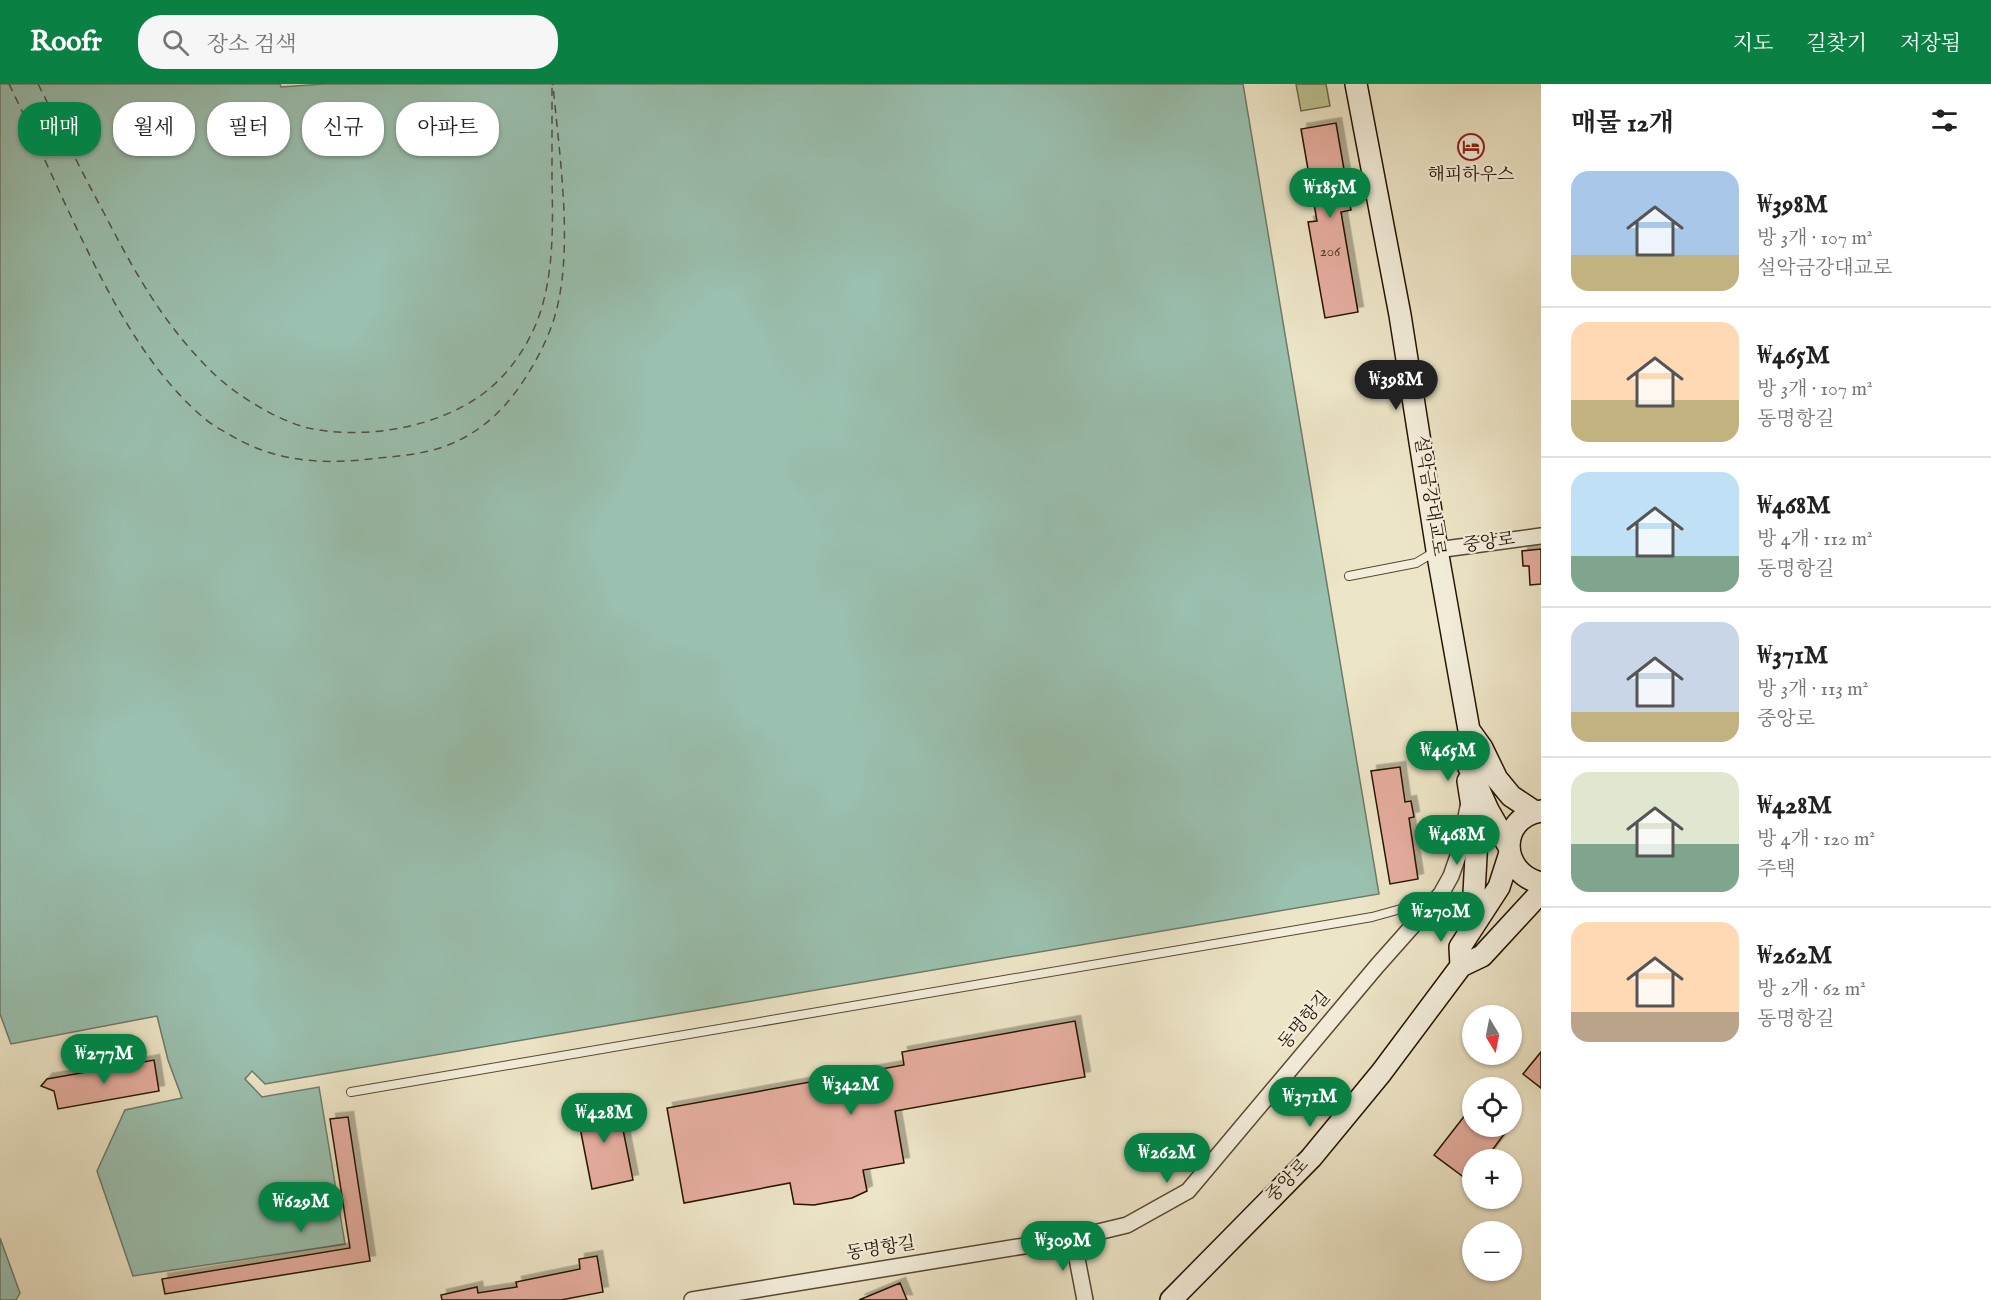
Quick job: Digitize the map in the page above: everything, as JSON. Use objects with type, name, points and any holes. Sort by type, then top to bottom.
[{"type":"street","name":"설악금강대교로","points":[[1356,84],[1400,315],[1437,550],[1469,730]]},
{"type":"street","name":"중앙로","points":[[1437,550],[1541,536]]},
{"type":"street","points":[[1468,932],[1475,884],[1477,838],[1467,763],[1469,730]]},
{"type":"street","points":[[1469,730],[1482,747],[1497,779],[1511,796],[1538,811]]},
{"type":"street","points":[[1467,763],[1509,850],[1514,866],[1530,880],[1541,883]]},
{"type":"street","name":"동명항길","points":[[692,1300],[1073,1238],[1128,1225],[1188,1191],[1377,966],[1441,894],[1458,856],[1470,799]]},
{"type":"street","points":[[1538,811],[1516,824],[1511,834],[1499,887],[1460,946],[1461,966],[1482,956],[1541,892]]},
{"type":"street","name":"중앙로","points":[[1171,1300],[1311,1158],[1381,1073],[1461,966]]},
{"type":"street","points":[[1073,1238],[1085,1300]]},
{"type":"lane","points":[[1348,576],[1416,563],[1437,550]]},
{"type":"lane","points":[[351,1092],[1372,917],[1408,907],[1441,894]]},
{"type":"shaded area","points":[[0,84],[280,84],[281,87],[324,84],[1243,84],[1379,894],[265,1084],[252,1071],[245,1079],[262,1097],[319,1087],[345,1244],[133,1276],[97,1171],[125,1110],[182,1098],[168,1060],[157,1016],[11,1044],[0,1014]]},
{"type":"shaded area","points":[[1296,84],[1326,84],[1330,106],[1301,111]]},
{"type":"shaded area","points":[[0,1238],[20,1293],[16,1300],[0,1300]]},
{"type":"building","points":[[1336,123],[1351,210],[1341,212],[1358,312],[1325,318],[1308,222],[1317,221],[1301,129]]},
{"type":"building","points":[[1541,549],[1541,584],[1530,585],[1529,566],[1523,566],[1522,551]]},
{"type":"building","points":[[1400,767],[1405,802],[1411,801],[1414,817],[1409,818],[1418,879],[1390,884],[1371,771]]},
{"type":"building","points":[[1075,1021],[1085,1077],[895,1111],[904,1163],[863,1170],[867,1191],[852,1198],[814,1205],[794,1204],[790,1183],[684,1203],[667,1108],[904,1065],[902,1052]]},
{"type":"building","points":[[1541,1052],[1541,1088],[1523,1074]]},
{"type":"building","points":[[154,1060],[159,1091],[58,1109],[54,1091],[41,1086],[47,1079]]},
{"type":"building","points":[[617,1099],[633,1180],[592,1189],[576,1107]]},
{"type":"building","points":[[348,1117],[370,1261],[165,1294],[162,1279],[350,1248],[330,1119]]},
{"type":"building","points":[[1462,1119],[1462,1137],[1502,1137],[1493,1149],[1462,1149],[1462,1176],[1434,1155]]},
{"type":"building","points":[[597,1256],[603,1292],[561,1300],[442,1300],[441,1295],[477,1287],[478,1293],[517,1287],[516,1282],[580,1269],[579,1259]]},
{"type":"building","points":[[900,1283],[907,1300],[859,1300]]},
{"type":"ferry route","points":[[9,84],[109,293],[125,321],[162,374],[182,398],[216,427],[261,450],[314,461],[351,461],[419,453],[439,448],[470,435],[488,421],[513,396],[525,379],[552,325],[563,269],[564,206],[553,84]]},
{"type":"ferry route","points":[[38,84],[138,275],[163,314],[192,351],[230,387],[282,419],[308,428],[353,433],[423,423],[466,405],[500,379],[515,362],[526,343],[542,307],[551,253],[552,84]]},
{"type":"place","name":"해피하우스","points":[[1471,147]]}]
